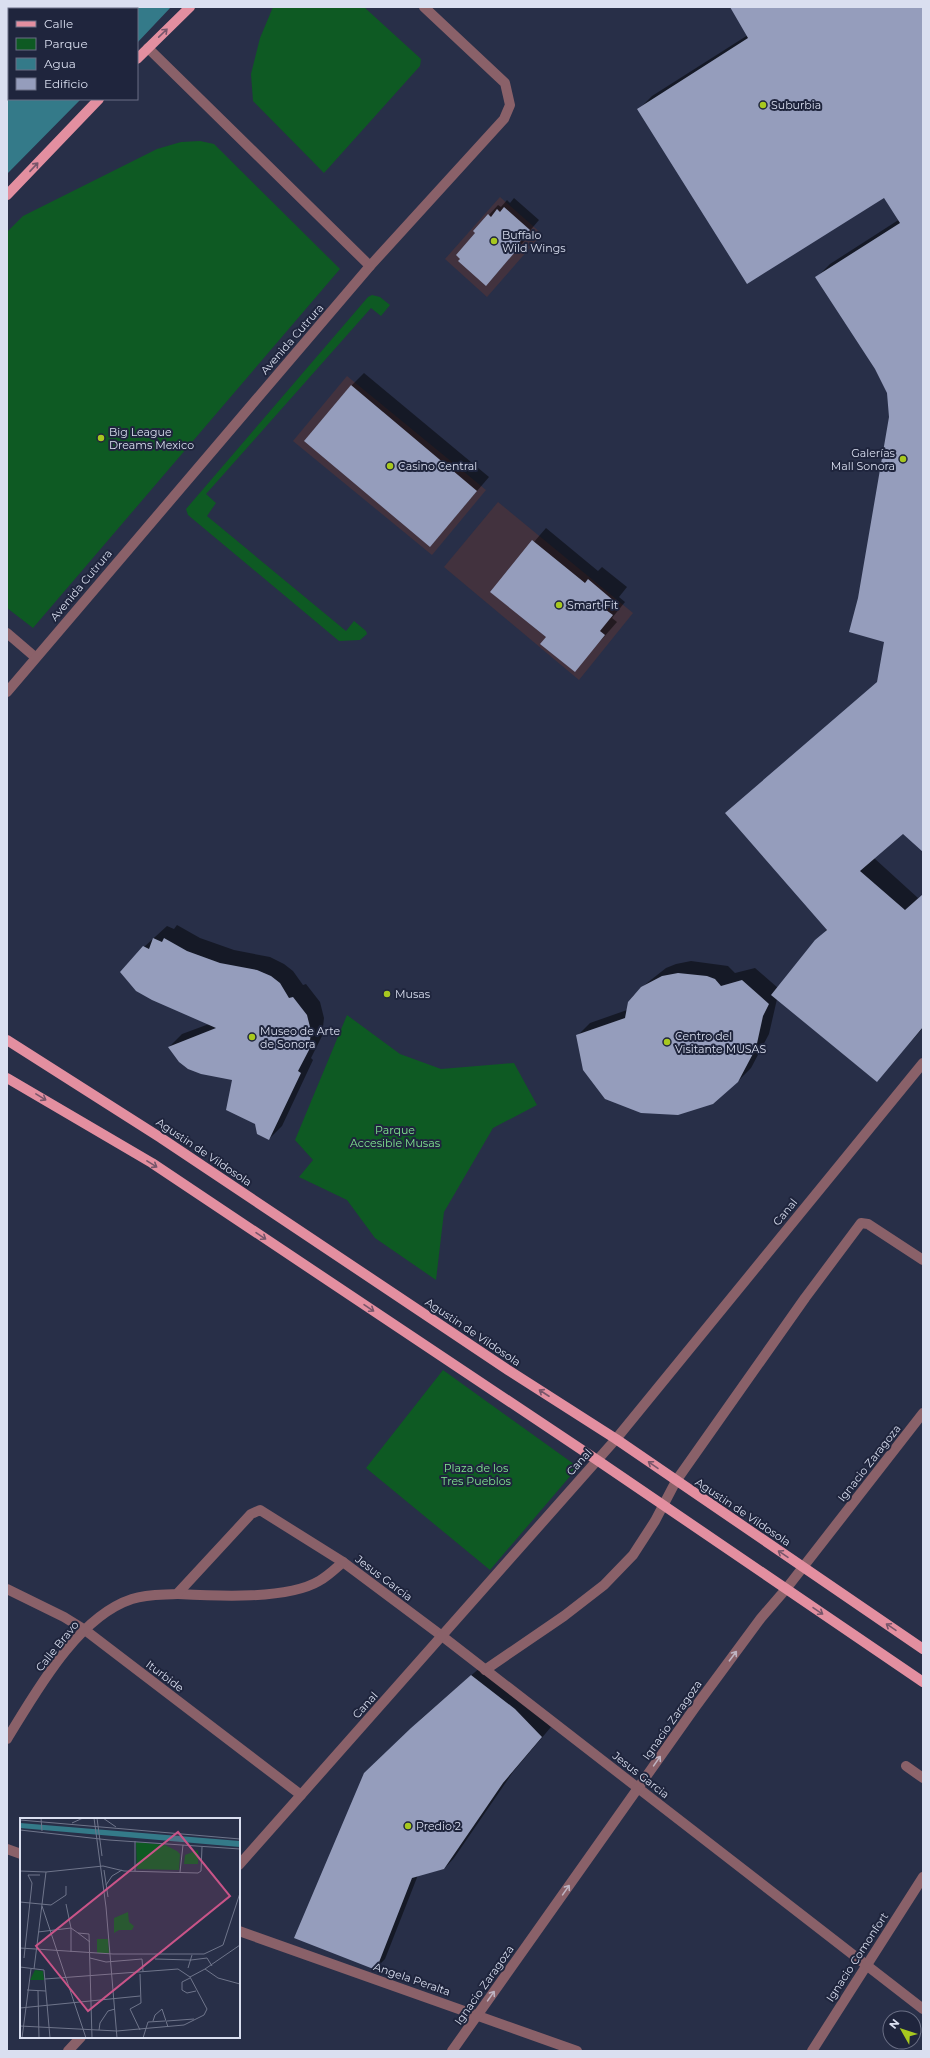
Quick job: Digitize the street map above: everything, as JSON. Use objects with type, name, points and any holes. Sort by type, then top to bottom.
[{"type":"main road","points":[[138,58],[190,7]]},
{"type":"main road","points":[[7,195],[98,100]]},
{"type":"main road","name":"Agustin de Vildosola","points":[[7,1040],[161,1138],[508,1370],[616,1439],[923,1649]]},
{"type":"main road","points":[[7,1078],[152,1163],[664,1505],[923,1682]]},
{"type":"street","name":"Avenida Cutrura","points":[[7,692],[35,657],[370,266],[504,118],[510,105],[505,83],[424,7]]},
{"type":"street","points":[[148,48],[370,266]]},
{"type":"street","points":[[7,633],[35,657]]},
{"type":"street","name":"Canal","points":[[240,1863],[616,1439],[923,1062]]},
{"type":"street","points":[[485,1670],[564,1616],[604,1585],[633,1555],[664,1505],[676,1481],[805,1298],[861,1223],[868,1224],[923,1260]]},
{"type":"street","name":"Ignacio Zaragoza","points":[[452,2051],[696,1706],[761,1618],[786,1589],[923,1413]]},
{"type":"street","name":"Jesus Garcia","points":[[177,1594],[256,1510],[264,1512],[343,1562],[442,1636],[923,2009]]},
{"type":"street","name":"Jesus Garcia","points":[[177,1594],[232,1596],[290,1590],[319,1581],[343,1562]]},
{"type":"street","name":"Iturbide","points":[[7,1590],[64,1617],[85,1630],[301,1795]]},
{"type":"street","name":"Calle Bravo","points":[[7,1739],[48,1676],[85,1630],[118,1604],[133,1598],[177,1594]]},
{"type":"street","points":[[906,1766],[923,1778]]},
{"type":"street","points":[[7,1849],[20,1854]]},
{"type":"street","name":"Ignacio Comonfort","points":[[812,2051],[865,1965],[923,1876]]},
{"type":"street","name":"Angela Peralta","points":[[240,1930],[578,2051]]},
{"type":"street","points":[[68,2051],[80,2038]]},
{"type":"shaded area","name":"Buffalo Wild Wings","points":[[500,197],[542,234],[487,297],[445,259]]},
{"type":"shaded area","name":"Casino Central","points":[[347,376],[486,490],[432,555],[293,441]]},
{"type":"shaded area","points":[[498,502],[633,613],[579,680],[444,567]]},
{"type":"green space","points":[[273,7],[364,7],[421,59],[420,66],[324,173],[253,101],[251,74],[260,38]]},
{"type":"green space","name":"Big League Dreams Mexico","points":[[200,141],[214,144],[340,269],[33,628],[7,608],[7,232],[23,216],[157,149],[181,142]]},
{"type":"green space","points":[[372,295],[380,297],[390,305],[381,316],[371,308],[206,494],[216,503],[207,516],[346,631],[354,621],[366,631],[367,634],[360,640],[339,641],[188,515],[186,509],[368,297]]},
{"type":"green space","name":"Parque Accesible Musas","points":[[347,1015],[400,1054],[441,1069],[514,1063],[537,1105],[493,1128],[444,1212],[436,1280],[375,1238],[347,1200],[299,1177],[313,1160],[295,1140]]},
{"type":"green space","name":"Plaza de los Tres Pueblos","points":[[443,1370],[578,1467],[490,1570],[366,1468]]},
{"type":"water","points":[[171,7],[138,42],[138,8],[81,8]]},
{"type":"water","points":[[8,82],[8,100],[80,100],[7,174]]},
{"type":"building","name":"Galerías Mall Sonora","points":[[730,7],[923,7],[923,852],[903,834],[860,871],[905,910],[923,894],[923,1027],[877,1082],[771,995],[815,940],[827,930],[725,813],[877,682],[884,642],[849,632],[858,598],[889,417],[887,393],[875,369],[815,277],[900,223],[884,198],[747,284],[637,109],[748,38]]},
{"type":"building","name":"Buffalo Wild Wings","points":[[504,207],[530,230],[513,250],[515,252],[486,286],[458,261],[460,259],[456,255],[475,233],[473,231],[488,214],[491,217],[497,209],[500,212]]},
{"type":"building","name":"Casino Central","points":[[351,385],[477,491],[430,547],[304,441]]},
{"type":"building","name":"Smart Fit","points":[[532,540],[585,583],[588,579],[614,601],[606,610],[613,615],[600,631],[605,635],[575,672],[540,644],[546,637],[490,592]]},
{"type":"building","name":"Museo de Arte de Sonora","points":[[153,938],[162,942],[164,938],[187,951],[220,963],[257,970],[271,976],[280,983],[289,998],[293,997],[307,1015],[311,1031],[309,1050],[298,1071],[301,1073],[269,1140],[257,1134],[255,1124],[226,1110],[232,1080],[201,1074],[188,1069],[179,1062],[168,1047],[216,1028],[152,1000],[136,991],[120,972],[143,946],[149,949]]},
{"type":"building","name":"Centro del Visitante MUSAS","points":[[678,973],[707,976],[715,979],[721,986],[742,980],[769,1004],[763,1016],[756,1048],[738,1082],[713,1104],[678,1115],[641,1113],[605,1099],[583,1070],[576,1035],[625,1018],[628,1002],[641,987],[662,976]]},
{"type":"building","name":"Predio 2","points":[[471,1675],[515,1709],[542,1737],[503,1783],[444,1869],[412,1878],[376,1970],[294,1938],[364,1773],[411,1728]]},
{"type":"place","name":"Suburbia","points":[[763,105]]},
{"type":"place","name":"Buffalo Wild Wings","points":[[494,241]]},
{"type":"place","name":"Big League Dreams Mexico","points":[[101,438]]},
{"type":"place","name":"Galerías Mall Sonora","points":[[903,459]]},
{"type":"place","name":"Casino Central","points":[[390,466]]},
{"type":"place","name":"Smart Fit","points":[[559,605]]},
{"type":"place","name":"Musas","points":[[387,994]]},
{"type":"place","name":"Museo de Arte de Sonora","points":[[252,1037]]},
{"type":"place","name":"Centro del Visitante MUSAS","points":[[667,1042]]},
{"type":"place","name":"Predio 2","points":[[408,1826]]}]
